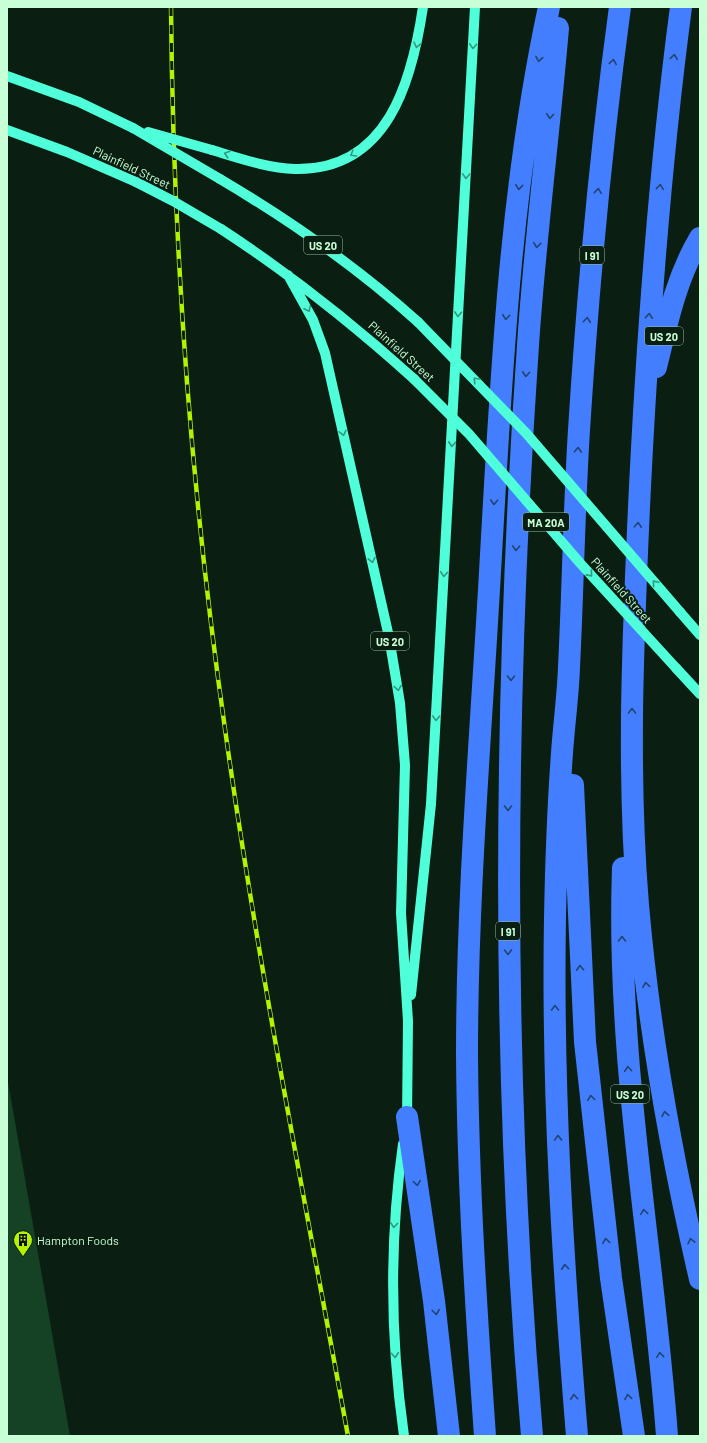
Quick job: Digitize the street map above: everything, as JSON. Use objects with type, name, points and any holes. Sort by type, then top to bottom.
[{"type":"highway","points":[[485,1436],[474,1271],[468,1131],[467,1024],[471,897],[499,425],[511,264],[520,180],[530,110],[549,7]]},
{"type":"highway","name":"I 91","points":[[532,1436],[521,1293],[510,1061],[508,906],[509,752],[515,581],[528,343],[559,7]]},
{"type":"highway","name":"I 91","points":[[577,1436],[562,1225],[554,987],[558,835],[569,671],[575,503],[584,353],[599,187],[620,7]]},
{"type":"highway","points":[[642,439],[655,231],[681,7]]},
{"type":"highway","name":"US 20","points":[[667,1436],[660,1359],[634,1130],[626,1040],[622,901],[632,750],[632,676],[642,439],[656,371],[675,295],[688,260],[700,238]]},
{"type":"highway","points":[[569,671],[580,960],[585,1042],[610,1270],[634,1436]]},
{"type":"highway","points":[[632,750],[638,902],[651,1025],[669,1140],[700,1279]]},
{"type":"highway","name":"US 20","points":[[407,1117],[434,1301],[449,1436]]},
{"type":"main road","points":[[133,128],[258,163],[295,169],[326,165],[357,152],[374,138],[396,107],[409,76],[423,7]]},
{"type":"main road","points":[[408,1021],[431,804],[475,7]]},
{"type":"main road","name":"US 20","points":[[7,76],[79,102],[133,128],[278,214],[344,261],[418,322],[526,433],[700,635]]},
{"type":"main road","name":"Plainfield Street","points":[[7,130],[67,152],[136,182],[173,201],[221,229],[288,275],[345,318],[414,379],[469,434],[580,563],[700,694]]},
{"type":"main road","name":"US 20","points":[[288,275],[313,320],[325,353],[389,637],[397,683],[405,766],[401,913],[408,1021],[407,1117]]},
{"type":"main road","points":[[404,1436],[395,1361],[392,1252],[395,1206],[407,1117]]},
{"type":"building","name":"Hampton Foods","points":[[8,1082],[70,1436],[7,1436]]},
{"type":"railway","points":[[171,7],[172,97],[180,278],[186,369],[202,549],[213,639],[238,818],[267,995],[348,1436]]},
{"type":"place","name":"Hampton Foods","points":[[23,1257]]}]
